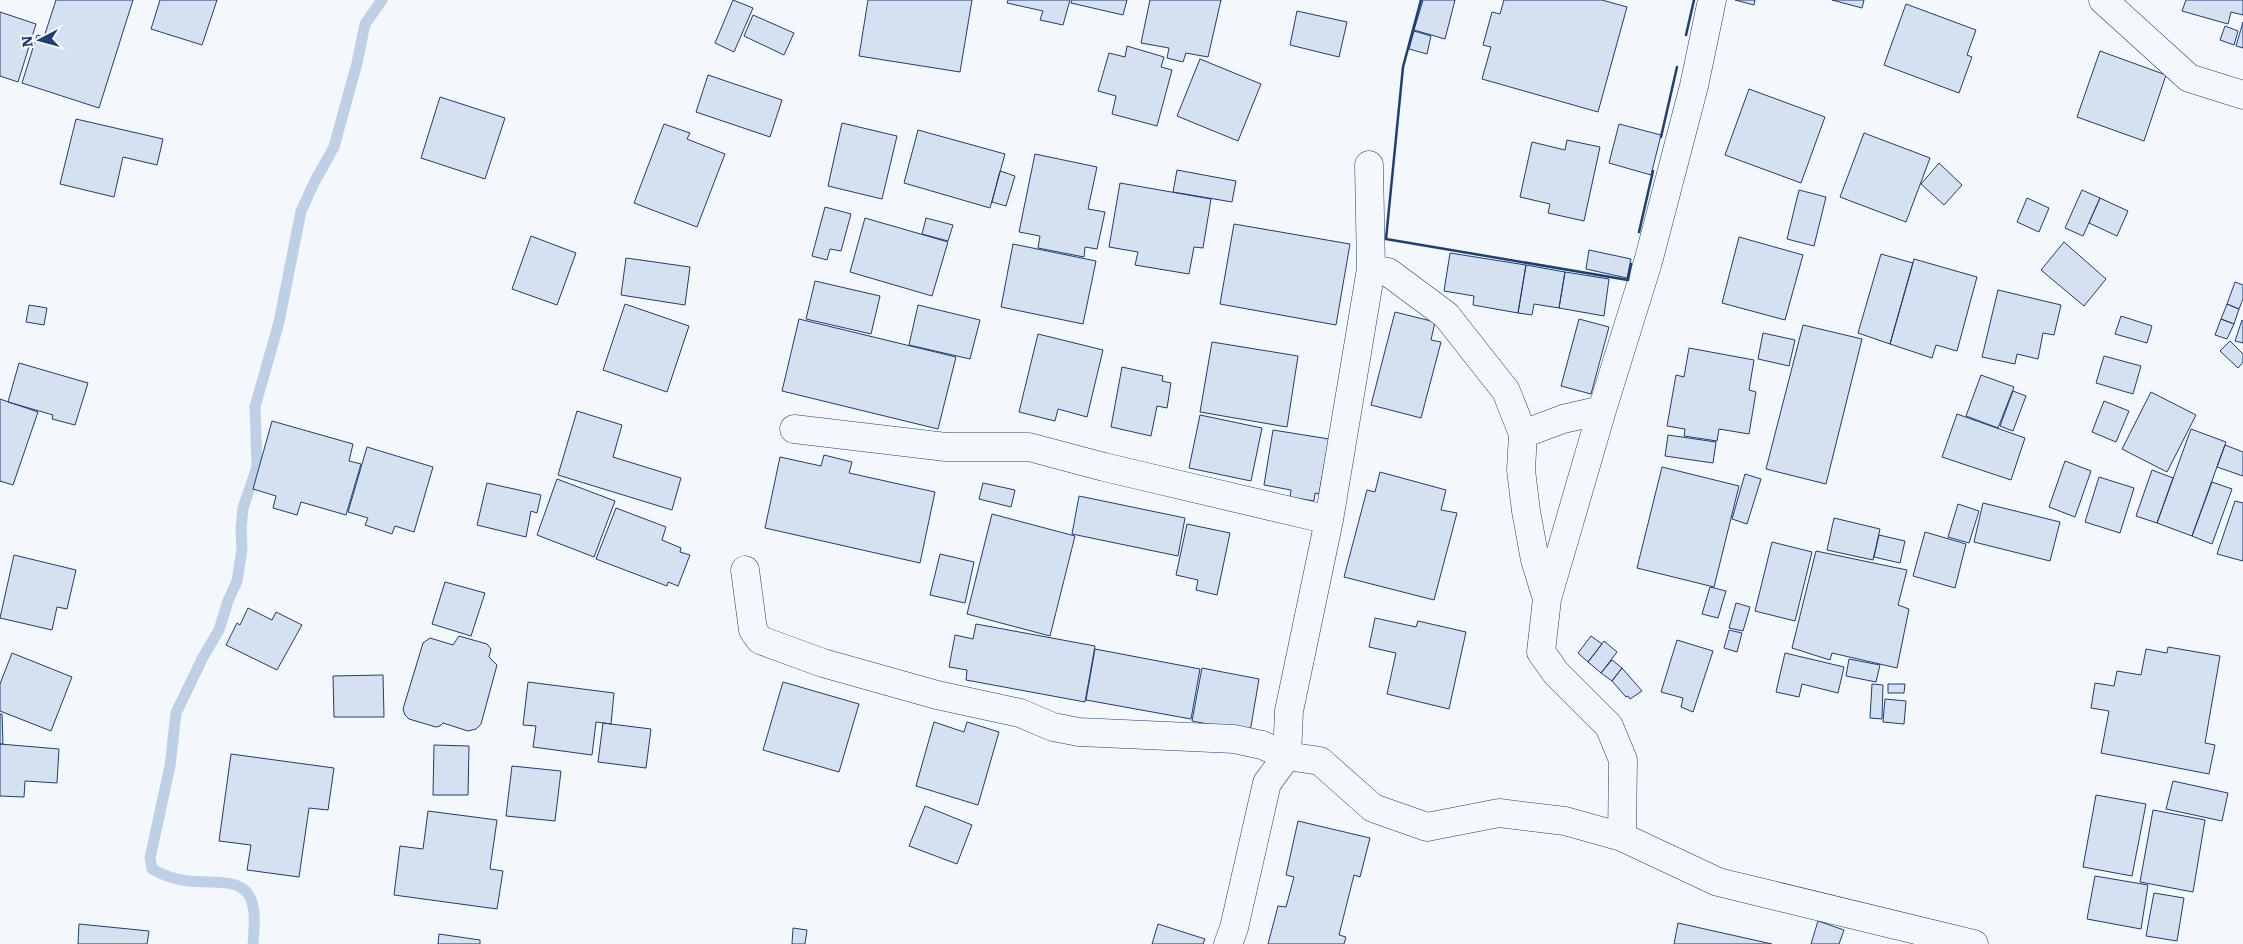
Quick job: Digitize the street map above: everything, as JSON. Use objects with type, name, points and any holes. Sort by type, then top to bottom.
[{"type":"street","points":[[1622,837],[1623,760],[1610,726],[1556,673],[1541,652],[1547,599],[1602,410],[1648,262],[1694,86],[1712,0]]},
{"type":"street","points":[[2103,0],[2189,78],[2243,96]]},
{"type":"street","points":[[1228,944],[1234,928],[1268,783],[1287,756],[1289,711],[1329,520],[1371,269],[1369,164]]},
{"type":"street","points":[[1371,269],[1388,272],[1446,315],[1506,390],[1523,434],[1521,470],[1526,510],[1535,560],[1547,599]]},
{"type":"street","points":[[1523,434],[1564,419],[1602,410]]},
{"type":"street","points":[[794,429],[946,447],[1028,446],[1104,467],[1329,520]]},
{"type":"street","points":[[745,570],[753,630],[760,640],[823,663],[937,695],[1020,713],[1053,728],[1079,732],[1234,739],[1262,745],[1287,756],[1320,761],[1373,808],[1427,827],[1499,813],[1565,821],[1622,837],[1718,882],[1974,944]]},
{"type":"building","points":[[56,0],[133,0],[99,108],[22,83],[37,35],[44,37]]},
{"type":"building","points":[[160,0],[217,0],[202,45],[151,29]]},
{"type":"building","points":[[733,0],[753,8],[734,52],[715,43]]},
{"type":"building","points":[[868,0],[972,0],[960,72],[859,56]]},
{"type":"building","points":[[1008,0],[1070,0],[1063,25],[1040,20],[1043,11],[1007,3]]},
{"type":"building","points":[[1072,0],[1127,0],[1123,15],[1071,3]]},
{"type":"building","points":[[1150,0],[1221,0],[1208,57],[1186,53],[1183,62],[1167,58],[1169,48],[1141,43]]},
{"type":"building","points":[[1423,0],[1455,0],[1445,39],[1414,30]]},
{"type":"building","points":[[1504,0],[1602,0],[1627,7],[1598,112],[1482,79],[1491,47],[1483,45],[1492,12],[1500,14]]},
{"type":"building","points":[[1735,0],[1755,0],[1754,5]]},
{"type":"building","points":[[1832,0],[1864,0],[1862,8]]},
{"type":"building","points":[[2186,0],[2243,0],[2243,15],[2231,12],[2228,24],[2182,11]]},
{"type":"building","points":[[1906,4],[1976,30],[1967,55],[1972,57],[1959,93],[1884,65]]},
{"type":"building","points":[[1297,11],[1347,22],[1339,57],[1290,45]]},
{"type":"building","points":[[0,12],[36,24],[18,82],[0,76]]},
{"type":"building","points":[[753,15],[794,33],[784,55],[744,36]]},
{"type":"building","points":[[2243,22],[2243,48],[2236,46]]},
{"type":"building","points":[[2225,26],[2238,31],[2234,45],[2220,40]]},
{"type":"building","points":[[1414,31],[1431,36],[1427,54],[1409,49]]},
{"type":"building","points":[[1127,46],[1164,57],[1161,67],[1172,70],[1157,126],[1112,114],[1116,96],[1098,91],[1109,53],[1125,57]]},
{"type":"building","points":[[2100,51],[2166,75],[2144,141],[2077,117]]},
{"type":"building","points":[[1200,59],[1261,84],[1238,141],[1177,116]]},
{"type":"building","points":[[708,75],[782,100],[770,137],[696,112]]},
{"type":"building","points":[[1749,89],[1825,117],[1801,183],[1725,155]]},
{"type":"building","points":[[440,97],[505,118],[485,179],[421,158]]},
{"type":"building","points":[[76,119],[163,139],[157,165],[123,157],[114,197],[60,184]]},
{"type":"building","points":[[842,123],[897,136],[882,199],[828,186]]},
{"type":"building","points":[[664,124],[690,133],[687,139],[725,154],[697,227],[634,203]]},
{"type":"building","points":[[1619,124],[1661,135],[1651,175],[1609,163]]},
{"type":"building","points":[[918,130],[1005,154],[990,208],[904,183]]},
{"type":"building","points":[[1864,133],[1930,158],[1906,222],[1840,197]]},
{"type":"building","points":[[1567,140],[1600,147],[1584,221],[1548,213],[1550,204],[1520,197],[1532,142],[1565,150]]},
{"type":"building","points":[[1035,154],[1097,167],[1088,209],[1105,212],[1097,249],[1085,247],[1084,257],[1038,248],[1040,236],[1019,232]]},
{"type":"building","points":[[1939,163],[1962,185],[1944,205],[1921,184]]},
{"type":"building","points":[[1177,170],[1236,181],[1232,202],[1173,192]]},
{"type":"building","points":[[1000,171],[1015,176],[1006,206],[992,202]]},
{"type":"building","points":[[1120,183],[1211,199],[1203,248],[1194,247],[1189,274],[1135,265],[1138,252],[1109,247]]},
{"type":"building","points":[[1799,190],[1826,197],[1814,246],[1787,239]]},
{"type":"building","points":[[2082,190],[2100,198],[2083,236],[2065,228]]},
{"type":"building","points":[[2027,198],[2049,208],[2039,232],[2017,222]]},
{"type":"building","points":[[2100,198],[2128,211],[2117,236],[2089,223]]},
{"type":"building","points":[[825,207],[851,214],[841,251],[830,249],[827,260],[812,256]]},
{"type":"building","points":[[865,218],[948,242],[932,296],[850,272]]},
{"type":"building","points":[[926,218],[953,225],[948,241],[922,234]]},
{"type":"building","points":[[1234,224],[1350,244],[1336,325],[1220,304]]},
{"type":"building","points":[[531,236],[576,253],[557,305],[512,289]]},
{"type":"building","points":[[1739,237],[1803,255],[1785,320],[1722,303]]},
{"type":"building","points":[[2064,242],[2106,279],[2084,306],[2041,270]]},
{"type":"building","points":[[1013,244],[1096,261],[1083,324],[1001,307]]},
{"type":"building","points":[[1589,250],[1631,259],[1627,278],[1586,269]]},
{"type":"building","points":[[1450,253],[1526,265],[1518,313],[1473,305],[1474,296],[1444,291]]},
{"type":"building","points":[[1881,254],[1913,263],[1890,344],[1858,333]]},
{"type":"building","points":[[626,258],[690,267],[685,305],[621,295]]},
{"type":"building","points":[[1914,259],[1977,277],[1957,351],[1936,345],[1932,358],[1890,344]]},
{"type":"building","points":[[1526,265],[1565,272],[1559,308],[1534,304],[1532,315],[1518,313]]},
{"type":"building","points":[[1565,272],[1609,279],[1604,316],[1559,308]]},
{"type":"building","points":[[815,281],[880,296],[871,334],[806,319]]},
{"type":"building","points":[[2235,282],[2243,285],[2243,299],[2239,309],[2227,304]]},
{"type":"building","points":[[1998,290],[2061,305],[2054,335],[2043,333],[2038,359],[2017,354],[2015,364],[1982,357]]},
{"type":"building","points":[[625,304],[689,326],[667,392],[603,370]]},
{"type":"building","points":[[2227,304],[2239,309],[2234,324],[2221,319]]},
{"type":"building","points":[[29,305],[47,308],[44,325],[26,322]]},
{"type":"building","points":[[918,305],[980,320],[970,359],[909,345]]},
{"type":"building","points":[[1395,312],[1435,322],[1431,340],[1441,342],[1421,418],[1371,405]]},
{"type":"building","points":[[2121,316],[2152,326],[2147,343],[2115,334]]},
{"type":"building","points":[[799,319],[956,357],[938,429],[782,391]]},
{"type":"building","points":[[1579,319],[1609,327],[1591,394],[1561,386]]},
{"type":"building","points":[[2221,319],[2234,324],[2227,339],[2215,335]]},
{"type":"building","points":[[2243,321],[2243,343],[2235,341]]},
{"type":"building","points":[[1803,325],[1862,339],[1826,484],[1766,469]]},
{"type":"building","points":[[1763,333],[1795,340],[1789,366],[1758,359]]},
{"type":"building","points":[[1038,334],[1103,350],[1087,417],[1058,409],[1055,421],[1019,412]]},
{"type":"building","points":[[2230,341],[2243,354],[2243,362],[2238,368],[2220,351]]},
{"type":"building","points":[[1212,342],[1298,356],[1287,427],[1200,412]]},
{"type":"building","points":[[1689,348],[1754,360],[1749,390],[1756,392],[1749,434],[1719,429],[1717,441],[1684,436],[1685,429],[1667,426],[1676,375],[1684,377]]},
{"type":"building","points":[[2104,356],[2141,366],[2133,394],[2096,383]]},
{"type":"building","points":[[19,363],[88,383],[75,425],[52,419],[53,415],[8,402]]},
{"type":"building","points":[[1122,367],[1163,376],[1162,381],[1171,383],[1167,408],[1157,406],[1151,436],[1111,427]]},
{"type":"building","points":[[1981,375],[2014,387],[1998,428],[1966,416]]},
{"type":"building","points":[[2013,391],[2026,396],[2013,431],[2000,426]]},
{"type":"building","points":[[2151,392],[2196,415],[2167,472],[2122,449]]},
{"type":"building","points":[[0,399],[38,412],[13,485],[0,481]]},
{"type":"building","points":[[2104,401],[2129,411],[2116,442],[2092,432]]},
{"type":"building","points":[[577,411],[622,425],[613,457],[681,478],[672,510],[558,475]]},
{"type":"building","points":[[1957,414],[2025,438],[2011,480],[1942,457]]},
{"type":"building","points":[[1200,415],[1262,428],[1251,481],[1189,468]]},
{"type":"building","points":[[272,421],[353,444],[349,461],[361,464],[346,515],[301,502],[297,515],[273,508],[276,496],[253,489]]},
{"type":"building","points":[[2191,429],[2226,442],[2192,536],[2157,523]]},
{"type":"building","points":[[1273,430],[1329,439],[1319,494],[1315,493],[1314,501],[1290,497],[1291,490],[1264,485]]},
{"type":"building","points":[[1668,435],[1716,442],[1713,463],[1665,456]]},
{"type":"building","points":[[2225,445],[2243,452],[2243,476],[2217,467]]},
{"type":"building","points":[[367,447],[433,467],[414,532],[395,526],[392,534],[365,525],[368,518],[348,512]]},
{"type":"building","points":[[824,455],[852,462],[849,473],[935,492],[920,563],[765,528],[780,457],[821,466]]},
{"type":"building","points":[[2065,461],[2091,471],[2075,517],[2049,507]]},
{"type":"building","points":[[1662,467],[1739,486],[1714,587],[1637,568]]},
{"type":"building","points":[[2152,470],[2173,478],[2157,523],[2136,516]]},
{"type":"building","points":[[1380,472],[1446,490],[1441,510],[1457,513],[1434,600],[1344,577],[1367,490],[1375,492]]},
{"type":"building","points":[[1745,474],[1761,479],[1747,524],[1732,519]]},
{"type":"building","points":[[2099,477],[2134,488],[2120,533],[2085,522]]},
{"type":"building","points":[[557,479],[615,501],[594,557],[537,535]]},
{"type":"building","points":[[2212,482],[2232,489],[2212,544],[2192,536]]},
{"type":"building","points":[[487,483],[541,495],[537,513],[531,511],[526,537],[477,525]]},
{"type":"building","points":[[983,483],[1015,490],[1011,507],[979,499]]},
{"type":"building","points":[[1079,496],[1185,518],[1178,556],[1072,534]]},
{"type":"building","points":[[2235,501],[2243,503],[2243,561],[2217,554]]},
{"type":"building","points":[[1983,503],[2060,522],[2050,561],[1974,542]]},
{"type":"building","points":[[1958,504],[1979,511],[1969,543],[1948,537]]},
{"type":"building","points":[[616,508],[666,527],[662,540],[681,548],[680,552],[690,555],[678,586],[668,582],[667,586],[596,559]]},
{"type":"building","points":[[992,514],[1075,536],[1050,636],[967,614]]},
{"type":"building","points":[[1834,518],[1880,529],[1873,560],[1827,550]]},
{"type":"building","points":[[1187,524],[1230,533],[1217,595],[1196,590],[1198,580],[1176,575]]},
{"type":"building","points":[[1925,532],[1966,544],[1955,588],[1913,576]]},
{"type":"building","points":[[1879,535],[1905,541],[1900,563],[1874,557]]},
{"type":"building","points":[[1772,542],[1812,552],[1795,621],[1755,611]]},
{"type":"building","points":[[1816,551],[1907,570],[1898,605],[1909,609],[1897,668],[1832,653],[1830,660],[1792,648]]},
{"type":"building","points":[[940,554],[974,562],[965,603],[930,595]]},
{"type":"building","points":[[14,555],[76,570],[67,609],[57,607],[52,630],[0,618]]},
{"type":"building","points":[[445,582],[485,593],[471,636],[432,624]]},
{"type":"building","points":[[1710,587],[1726,591],[1718,618],[1702,614]]},
{"type":"building","points":[[1736,603],[1750,607],[1743,631],[1729,628]]},
{"type":"building","points":[[248,608],[272,620],[276,612],[302,625],[277,670],[226,645],[237,623],[240,625]]},
{"type":"building","points":[[1375,618],[1416,627],[1418,621],[1466,632],[1449,709],[1387,694],[1396,653],[1369,647]]},
{"type":"building","points":[[976,624],[1095,646],[1085,702],[966,680],[967,670],[949,667],[955,635],[973,639]]},
{"type":"building","points":[[1729,630],[1742,633],[1737,652],[1724,648]]},
{"type":"building","points":[[459,636],[487,644],[491,649],[489,657],[497,665],[481,724],[476,729],[468,731],[443,723],[436,727],[409,719],[403,709],[423,643],[430,638],[453,645]]},
{"type":"building","points":[[1591,636],[1602,644],[1588,662],[1578,653]]},
{"type":"building","points":[[1677,640],[1713,651],[1693,712],[1681,707],[1683,698],[1661,692]]},
{"type":"building","points":[[1604,641],[1617,652],[1601,673],[1588,662]]},
{"type":"building","points":[[2168,647],[2220,656],[2205,743],[2215,745],[2209,774],[2101,753],[2109,711],[2091,708],[2095,683],[2114,686],[2117,671],[2141,675],[2146,649],[2167,653]]},
{"type":"building","points":[[1095,649],[1200,669],[1191,719],[1086,700]]},
{"type":"building","points":[[12,653],[72,677],[51,731],[0,711],[0,684]]},
{"type":"building","points":[[1785,653],[1844,667],[1838,693],[1802,684],[1799,697],[1776,692]]},
{"type":"building","points":[[1849,659],[1880,665],[1876,682],[1846,676]]},
{"type":"building","points":[[1612,660],[1622,668],[1612,681],[1601,673]]},
{"type":"building","points":[[1202,668],[1259,679],[1250,732],[1192,721]]},
{"type":"building","points":[[1622,668],[1642,691],[1630,699],[1612,681]]},
{"type":"building","points":[[383,675],[384,717],[334,717],[333,676]]},
{"type":"building","points":[[528,682],[614,693],[611,724],[596,722],[592,755],[533,747],[536,726],[523,725]]},
{"type":"building","points":[[783,682],[859,704],[839,772],[763,750]]},
{"type":"building","points":[[1872,684],[1883,685],[1882,719],[1870,718]]},
{"type":"building","points":[[1888,684],[1905,684],[1904,693],[1888,693]]},
{"type":"building","points":[[1885,699],[1906,701],[1904,724],[1883,722]]},
{"type":"building","points":[[0,714],[2,714],[3,744],[0,744]]},
{"type":"building","points":[[934,722],[964,732],[967,722],[999,732],[978,805],[916,786]]},
{"type":"building","points":[[603,723],[651,729],[646,768],[598,762]]},
{"type":"building","points":[[0,744],[59,749],[57,783],[25,781],[24,797],[0,796]]},
{"type":"building","points":[[434,745],[469,746],[468,795],[433,795]]},
{"type":"building","points":[[231,754],[334,768],[328,810],[309,808],[299,877],[247,870],[251,845],[219,841]]},
{"type":"building","points":[[512,766],[561,771],[555,821],[506,816]]},
{"type":"building","points":[[2173,781],[2228,793],[2222,821],[2166,809]]},
{"type":"building","points":[[2096,795],[2146,804],[2132,876],[2083,867]]},
{"type":"building","points":[[925,806],[972,825],[957,864],[909,846]]},
{"type":"building","points":[[2153,810],[2205,820],[2193,892],[2140,882]]},
{"type":"building","points":[[428,811],[497,820],[490,869],[503,871],[497,909],[394,895],[400,846],[423,849]]},
{"type":"building","points":[[1298,821],[1370,838],[1360,877],[1354,875],[1339,935],[1346,937],[1344,944],[1268,944],[1278,906],[1286,907],[1294,877],[1286,875]]},
{"type":"building","points":[[2095,876],[2148,885],[2141,929],[2087,919]]},
{"type":"building","points":[[2154,893],[2184,898],[2177,941],[2146,936]]},
{"type":"building","points":[[1818,921],[1844,930],[1839,944],[1811,944]]},
{"type":"building","points":[[1678,923],[1772,944],[1674,944]]},
{"type":"building","points":[[79,924],[149,931],[147,944],[78,944]]},
{"type":"building","points":[[1158,924],[1205,939],[1203,944],[1152,944]]},
{"type":"building","points":[[793,928],[807,930],[805,944],[792,944]]},
{"type":"building","points":[[439,934],[480,940],[480,944],[438,944]]},
{"type":"waterway","points":[[253,944],[253,905],[248,894],[243,889],[229,883],[179,880],[152,869],[150,858],[170,766],[176,713],[203,657],[219,630],[228,601],[237,581],[242,549],[243,508],[257,467],[255,407],[279,322],[301,211],[334,147],[357,63],[365,24],[382,0]]},
{"type":"wall","points":[[1421,0],[1403,67],[1386,239],[1628,280],[1631,264]]},
{"type":"wall","points":[[1686,35],[1694,0]]},
{"type":"wall","points":[[1661,137],[1677,67]]},
{"type":"wall","points":[[1639,232],[1653,171]]}]
